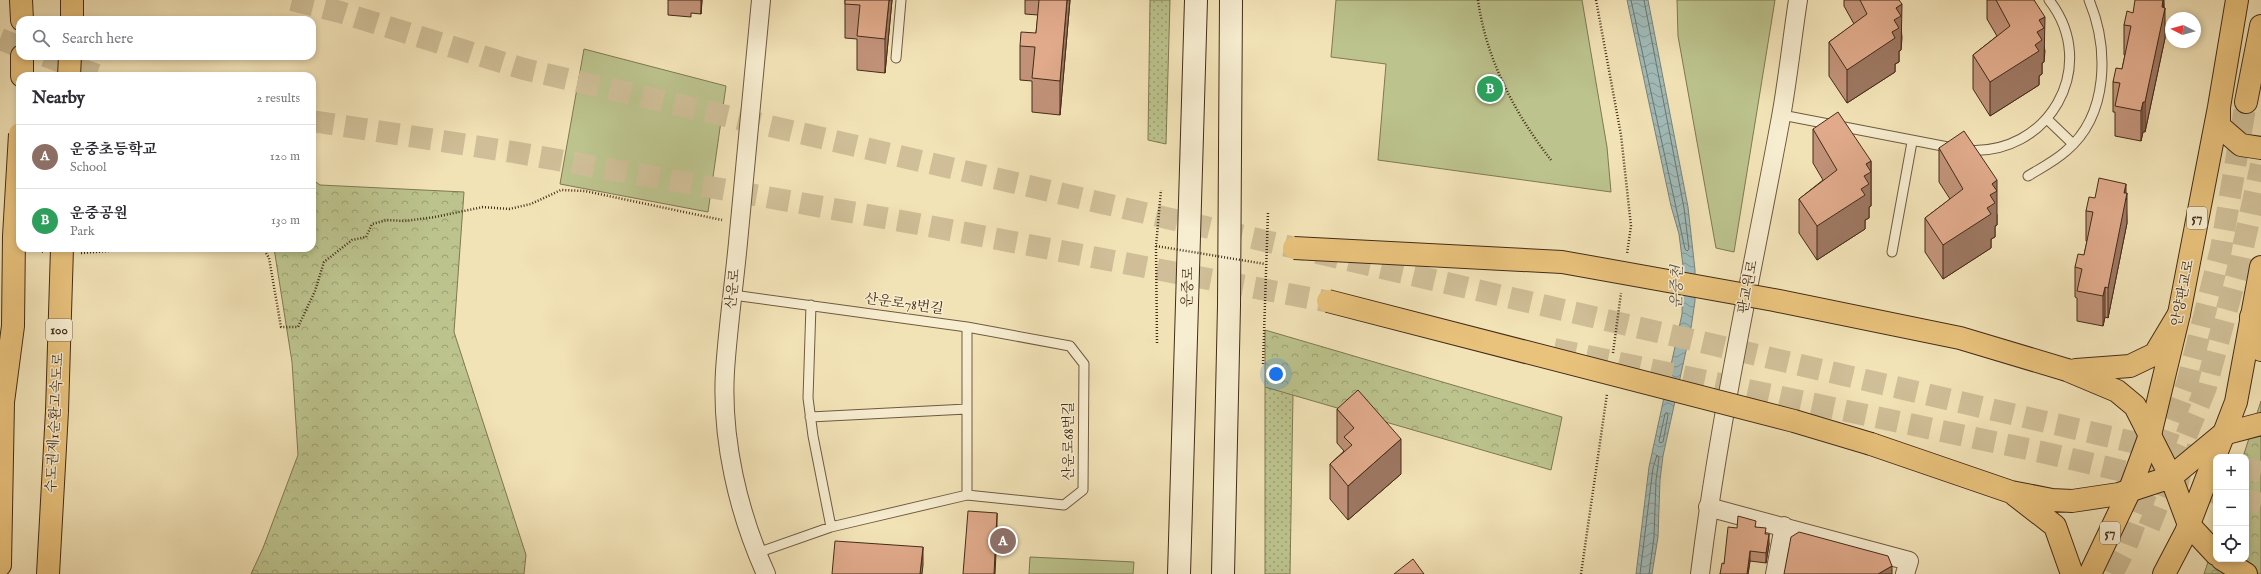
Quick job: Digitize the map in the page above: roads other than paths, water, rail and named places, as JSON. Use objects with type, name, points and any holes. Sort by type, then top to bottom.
[{"type":"main road","points":[[21,0],[22,16]]},
{"type":"main road","points":[[72,0],[72,16]]},
{"type":"main road","name":"운중로","points":[[1179,574],[1196,0]]},
{"type":"main road","points":[[1223,574],[1229,306],[1231,0]]},
{"type":"main road","name":"안양판교로","points":[[2090,574],[2129,492],[2150,434],[2179,314],[2219,107],[2237,0]]},
{"type":"main road","points":[[2246,102],[2261,26]]},
{"type":"main road","points":[[22,60],[22,72]]},
{"type":"main road","points":[[69,72],[70,60]]},
{"type":"main road","points":[[2219,107],[2219,126],[2241,145],[2261,148]]},
{"type":"main road","points":[[0,565],[3,402],[13,326],[16,202]]},
{"type":"main road","points":[[1294,248],[1562,262],[1774,300],[1960,338],[2067,370],[2117,391],[2135,406],[2171,477],[2189,525],[2213,551]]},
{"type":"main road","name":"수도권제1순환고속도로","points":[[48,574],[57,411],[62,252]]},
{"type":"main road","points":[[2164,574],[2189,525],[2236,402],[2261,267]]},
{"type":"main road","points":[[1328,302],[1794,421],[1871,444],[2011,492],[2052,500],[2072,501],[2129,492],[2171,477],[2223,434],[2261,424]]},
{"type":"main road","points":[[2067,370],[2130,366],[2155,354],[2179,314]]},
{"type":"main road","points":[[2251,317],[2261,350]]},
{"type":"main road","points":[[2011,492],[2055,526],[2072,574]]},
{"type":"main road","points":[[2227,562],[2246,574]]},
{"type":"street","name":"산운로","points":[[761,0],[725,372],[727,423],[735,478],[757,553],[766,574]]},
{"type":"street","name":"판교원로","points":[[1700,574],[1708,507],[1740,328],[1782,115],[1798,0]]},
{"type":"street","points":[[1708,507],[1784,526],[1907,568]]},
{"type":"street","points":[[1776,574],[1784,526]]},
{"type":"lane","points":[[896,58],[901,0]]},
{"type":"lane","points":[[2028,176],[2066,151],[2073,144],[2089,122],[2095,107],[2101,81],[2100,34],[2090,0]]},
{"type":"lane","points":[[1782,115],[1912,142],[1954,149],[1993,149],[2027,136],[2047,120],[2061,98],[2068,79],[2069,60],[2067,40],[2054,2]]},
{"type":"lane","points":[[2047,120],[2073,144]]},
{"type":"lane","points":[[1892,252],[1912,142]]},
{"type":"lane","name":"산운로78번길","points":[[732,295],[967,327],[1070,346]]},
{"type":"lane","points":[[811,305],[808,398],[810,417],[831,526]]},
{"type":"lane","points":[[967,327],[967,495]]},
{"type":"lane","name":"산운로68번길","points":[[757,553],[831,526],[967,495],[1064,504],[1083,490],[1084,364],[1070,346]]},
{"type":"lane","points":[[810,417],[967,409]]},
{"type":"water","points":[[1627,0],[1648,0],[1688,207],[1695,270],[1695,301],[1691,328],[1663,456],[1660,480],[1658,537],[1652,574],[1636,574],[1649,467],[1682,314],[1683,266],[1679,234],[1671,206]]},
{"type":"tunnel","points":[[292,0],[340,12],[524,69],[2210,460]]},
{"type":"tunnel","points":[[0,39],[16,45]]},
{"type":"tunnel","points":[[56,60],[89,72]]},
{"type":"tunnel","points":[[2112,574],[2126,547],[2187,384],[2221,249],[2246,102]]},
{"type":"tunnel","points":[[316,122],[513,152],[918,224],[1346,305]]},
{"type":"tunnel","points":[[2149,527],[2206,387],[2240,261],[2261,165]]},
{"type":"tunnel","points":[[1554,349],[2046,453],[2213,492]]},
{"type":"tunnel","points":[[2249,470],[2261,472]]},
{"type":"tunnel","points":[[2249,501],[2261,504]]},
{"type":"place","name":"운중공원","points":[[1490,89]]},
{"type":"place","name":"운중초등학교","points":[[1003,541]]},
{"type":"water label","name":"운중천","points":[[1677,287]]}]
